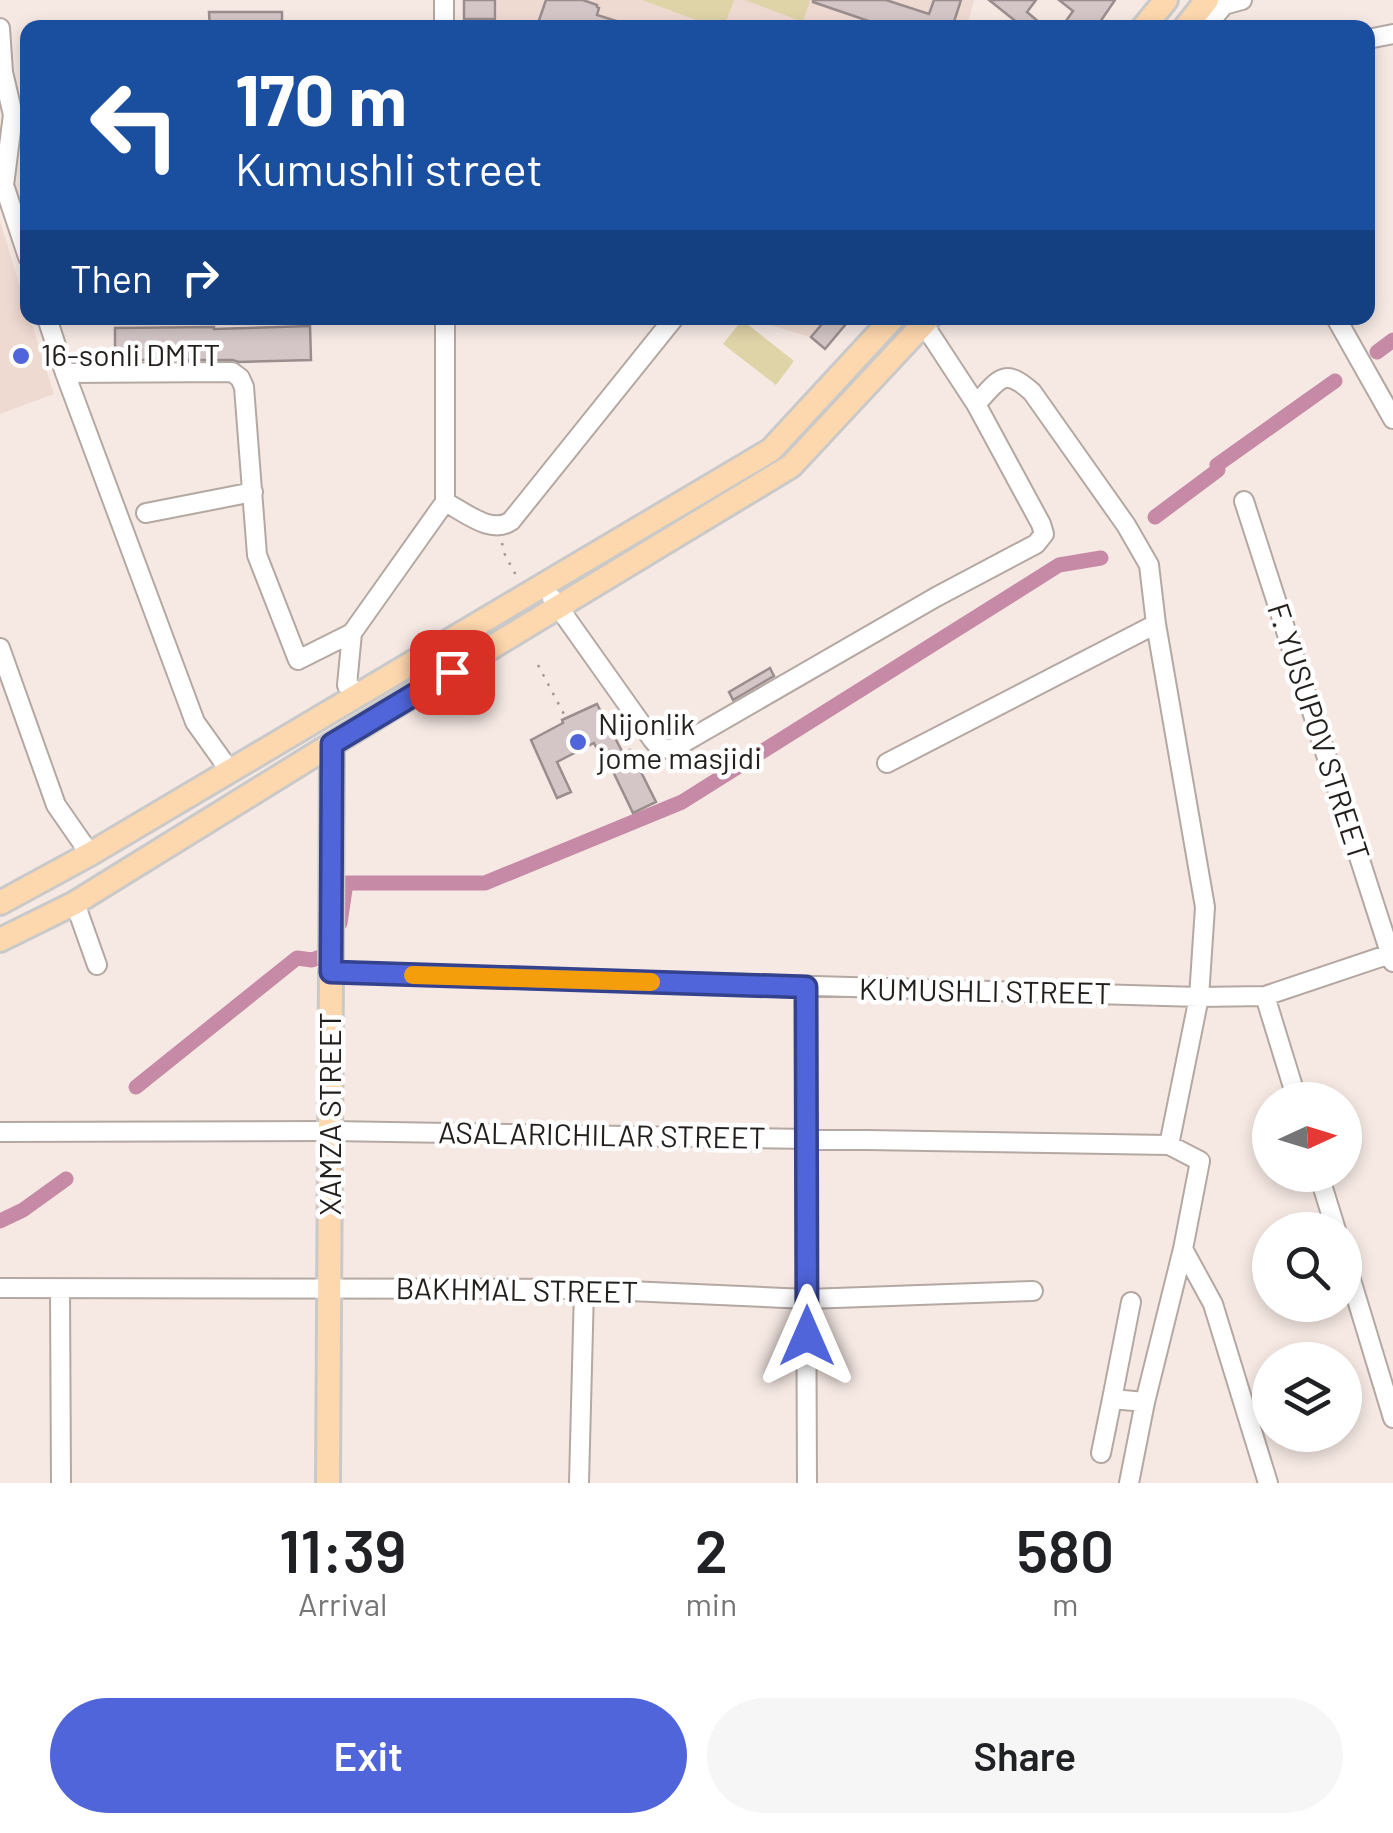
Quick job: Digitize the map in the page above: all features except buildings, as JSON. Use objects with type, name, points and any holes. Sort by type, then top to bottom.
[{"type":"main road","points":[[1147,16],[1166,0]]},
{"type":"main road","points":[[1191,20],[1207,0]]},
{"type":"main road","points":[[0,902],[230,772],[771,450],[887,325]]},
{"type":"main road","points":[[0,940],[75,903],[791,466],[921,325]]},
{"type":"main road","points":[[544,585],[558,580],[557,589],[566,603]]},
{"type":"main road","points":[[447,644],[462,650],[461,666]]},
{"type":"main road","name":"XAMZA STREET","points":[[328,1483],[332,744]]},
{"type":"street","points":[[1212,20],[1224,6],[1242,0]]},
{"type":"street","points":[[0,28],[1,72],[13,115],[4,185],[20,233]]},
{"type":"street","points":[[49,325],[195,722],[230,772]]},
{"type":"street","points":[[66,373],[232,372],[240,378],[244,386],[257,555],[298,660],[352,633],[446,502],[445,325]]},
{"type":"street","points":[[446,502],[497,528],[512,521],[668,325]]},
{"type":"street","points":[[566,603],[652,739],[665,750],[678,748],[1041,539],[1042,524],[929,325]]},
{"type":"street","points":[[1340,325],[1393,419]]},
{"type":"street","points":[[976,404],[1001,378],[1008,376],[1032,392],[1126,525],[1150,566],[1156,624],[1205,907],[1200,997],[1169,1145]]},
{"type":"street","points":[[146,514],[253,492]]},
{"type":"street","name":"F. YUSUPOV STREET","points":[[1244,501],[1392,957]]},
{"type":"street","points":[[887,763],[1156,624]]},
{"type":"street","points":[[352,633],[347,686],[365,692]]},
{"type":"street","points":[[0,648],[56,805],[90,854]]},
{"type":"street","points":[[75,903],[97,965]]},
{"type":"street","name":"KUMUSHLI STREET","points":[[331,960],[806,987],[1200,997],[1265,996],[1392,957]]},
{"type":"street","points":[[806,987],[808,1483]]},
{"type":"street","points":[[1265,996],[1291,1082]]},
{"type":"street","name":"ASALARICHILAR STREET","points":[[0,1132],[331,1131],[1169,1145],[1200,1160],[1183,1249]]},
{"type":"street","points":[[1129,1483],[1183,1249]]},
{"type":"street","points":[[1183,1249],[1213,1304],[1268,1483]]},
{"type":"street","name":"BAKHMAL STREET","points":[[0,1288],[584,1289],[807,1300],[1033,1291]]},
{"type":"street","points":[[60,1289],[61,1483]]},
{"type":"street","points":[[579,1483],[584,1289]]},
{"type":"street","points":[[1101,1453],[1131,1302]]},
{"type":"street","points":[[1362,1316],[1393,1418]]},
{"type":"street","points":[[1112,1399],[1146,1402]]},
{"type":"path","points":[[497,528],[505,555],[544,585]]},
{"type":"path","points":[[538,664],[566,718]]},
{"type":"shaded area","points":[[497,0],[974,0],[969,20],[497,20]]},
{"type":"shaded area","points":[[642,0],[734,0],[727,20],[696,20]]},
{"type":"shaded area","points":[[745,0],[810,0],[804,20]]},
{"type":"shaded area","name":"16-sonli DMTT","points":[[0,221],[20,286],[20,325],[32,325],[54,394],[0,414]]},
{"type":"shaded area","points":[[738,325],[748,325],[794,361],[776,385],[723,344]]},
{"type":"shaded area","points":[[770,325],[820,325],[810,337]]},
{"type":"waterway","points":[[1377,352],[1393,340]]},
{"type":"waterway","points":[[1155,517],[1218,470],[1217,465],[1335,381]]},
{"type":"waterway","points":[[340,923],[346,883],[485,883],[682,802],[1059,565],[1101,558]]},
{"type":"waterway","points":[[136,1087],[297,958],[312,960],[336,951]]},
{"type":"waterway","points":[[0,1221],[23,1210],[66,1179]]},
{"type":"slow traffic","points":[[413,975],[651,982]]},
{"type":"place","name":"16-sonli DMTT","points":[[21,356]]},
{"type":"place","name":"Nijonlik jome masjidi","points":[[578,742]]},
{"type":"route","points":[[452,672],[332,744],[331,972],[806,987],[807,1336]]}]
